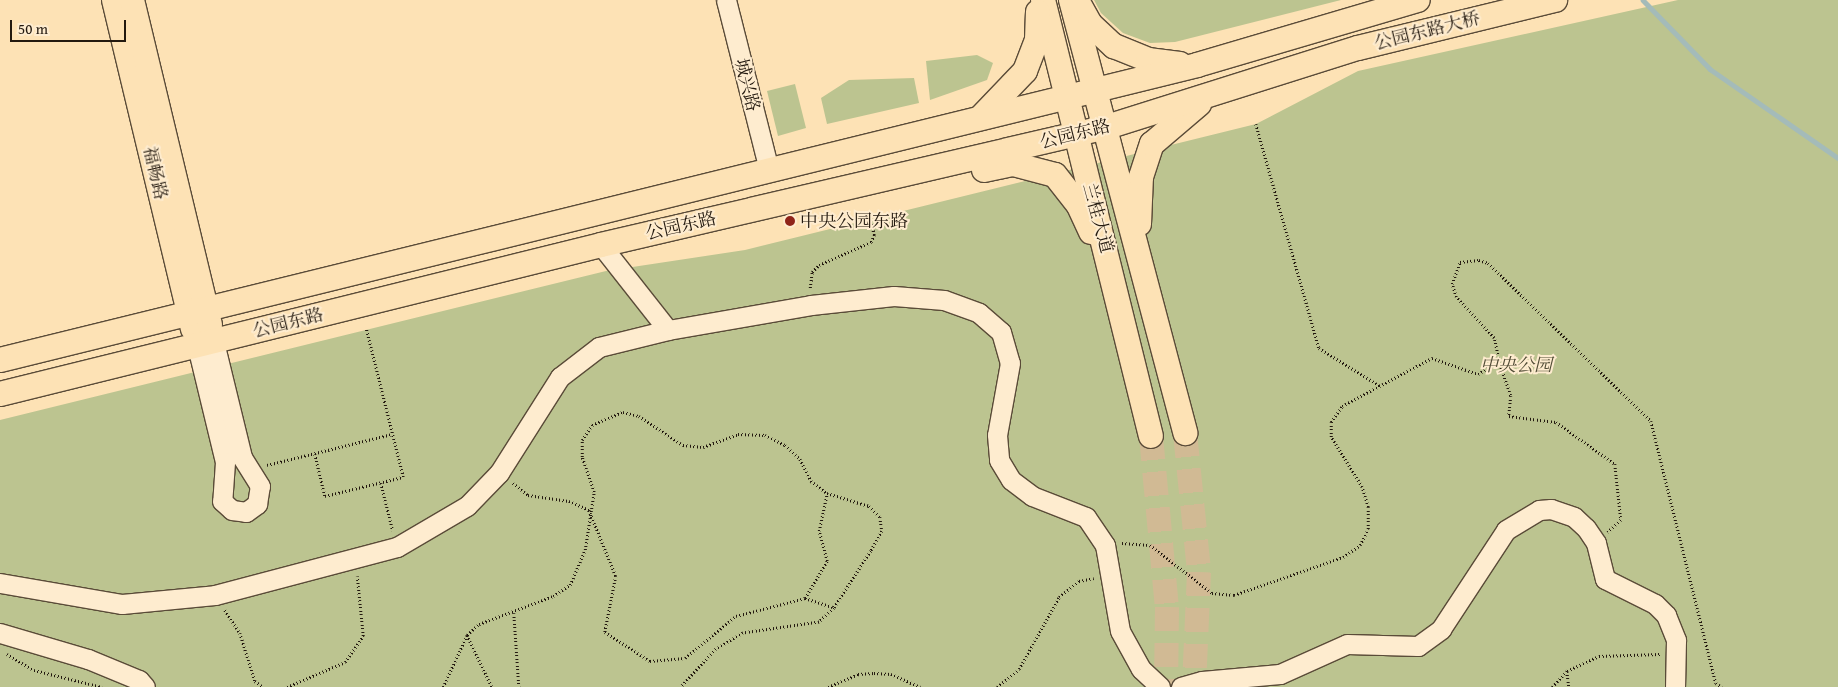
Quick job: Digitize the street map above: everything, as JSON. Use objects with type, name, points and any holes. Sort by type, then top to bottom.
[{"type":"main road","name":"福畅路","points":[[114,0],[206,344]]},
{"type":"main road","name":"福畅路","points":[[132,0],[198,312]]},
{"type":"main road","points":[[982,117],[1025,71],[1037,40],[1038,0]]},
{"type":"main road","name":"兰桂大道","points":[[1043,0],[1075,134],[1116,282],[1151,436]]},
{"type":"main road","name":"兰桂大道","points":[[1071,0],[1097,89],[1185,433]]},
{"type":"main road","points":[[1077,0],[1090,24],[1114,46],[1148,60],[1197,65]]},
{"type":"main road","name":"公园东路大桥","points":[[1345,18],[1418,0]]},
{"type":"main road","name":"公园东路大桥","points":[[1358,48],[1555,0]]},
{"type":"main road","name":"公园东路","points":[[0,360],[1197,65],[1345,18]]},
{"type":"main road","name":"公园东路","points":[[0,394],[601,244],[1107,127],[1358,48]]},
{"type":"main road","points":[[1138,248],[1141,177],[1152,144],[1189,110],[1222,90]]},
{"type":"main road","points":[[869,182],[912,185],[1013,164],[1055,175],[1078,204],[1116,282]]},
{"type":"street","name":"城兴路","points":[[726,0],[768,170]]},
{"type":"street","points":[[601,244],[668,330]]},
{"type":"street","points":[[2,588],[122,604],[215,595],[353,557],[397,547],[446,522],[499,473],[546,396],[578,360],[599,347],[668,330],[811,305],[894,296],[944,300],[979,313],[1000,332],[1010,364],[997,435],[999,460],[1011,480],[1032,496],[1086,517],[1105,545],[1120,631],[1141,669],[1160,687]]},
{"type":"street","points":[[206,344],[248,470],[260,486],[260,498],[246,512],[232,510],[221,494],[225,462],[206,344]]},
{"type":"street","points":[[1181,687],[1202,681],[1280,674],[1347,644],[1418,646],[1441,629],[1506,530],[1539,510],[1574,517],[1596,543],[1604,579],[1655,604],[1666,615],[1678,654],[1675,687]]},
{"type":"street","points":[[0,633],[88,659],[139,680],[146,687]]},
{"type":"path","points":[[1256,124],[1319,348],[1380,386]]},
{"type":"path","points":[[811,305],[812,272],[819,264],[871,242],[874,235],[870,219]]},
{"type":"path","points":[[1596,543],[1621,520],[1615,464],[1556,422],[1508,416],[1511,396],[1499,361],[1494,338],[1456,297],[1452,284],[1460,262],[1488,263],[1651,421],[1716,683],[1722,687]]},
{"type":"path","points":[[315,454],[326,496],[403,477],[366,329]]},
{"type":"path","points":[[1105,545],[1138,541],[1150,545],[1212,593],[1234,595],[1343,557],[1360,545],[1368,529],[1368,508],[1362,487],[1331,437],[1331,422],[1342,406],[1432,358],[1478,374],[1499,361]]},
{"type":"path","points":[[443,687],[467,635],[491,616],[514,613],[570,585],[585,550],[589,510],[594,492],[582,457],[582,440],[592,425],[623,412],[639,416],[683,445],[703,448],[738,434],[765,435],[785,445],[800,460],[811,481],[828,493],[869,506],[880,517],[882,531],[834,608],[819,622],[743,633],[716,649],[681,687]]},
{"type":"path","points":[[248,470],[392,434]]},
{"type":"path","points":[[499,473],[528,495],[569,501],[589,510],[616,576],[605,632],[650,661],[685,658],[736,616],[805,598],[834,608]]},
{"type":"path","points":[[381,482],[397,547]]},
{"type":"path","points":[[805,598],[827,561],[820,531],[828,493]]},
{"type":"path","points":[[287,687],[345,662],[362,636],[363,601],[353,557]]},
{"type":"path","points":[[997,687],[1019,669],[1068,588],[1110,575]]},
{"type":"path","points":[[215,595],[240,633],[255,681],[264,687]]},
{"type":"path","points":[[514,613],[519,687]]},
{"type":"path","points":[[467,635],[492,687]]},
{"type":"path","points":[[0,648],[34,670],[102,687]]},
{"type":"path","points":[[1552,687],[1567,671],[1616,652],[1678,654]]},
{"type":"path","points":[[1567,671],[1569,687]]},
{"type":"path","points":[[828,687],[858,674],[874,673],[891,674],[920,687]]},
{"type":"green space","points":[[1094,0],[1341,0],[1175,42],[1150,43],[1123,33],[1101,13]]},
{"type":"green space","name":"中央公园","points":[[1678,0],[1838,0],[1838,687],[0,687],[0,420],[606,271],[745,250],[1256,124],[1358,71]]},
{"type":"green space","points":[[977,55],[993,63],[987,80],[930,100],[926,61]]},
{"type":"green space","points":[[914,78],[919,103],[827,124],[821,98],[849,80]]},
{"type":"green space","points":[[795,84],[806,128],[778,136],[767,91]]},
{"type":"waterway","points":[[1643,0],[1710,69],[1838,158]]},
{"type":"tunnel","points":[[1185,433],[1199,572],[1194,687]]},
{"type":"tunnel","points":[[1151,436],[1167,607],[1166,687]]},
{"type":"place","name":"中央公园东路","points":[[790,221]]}]
